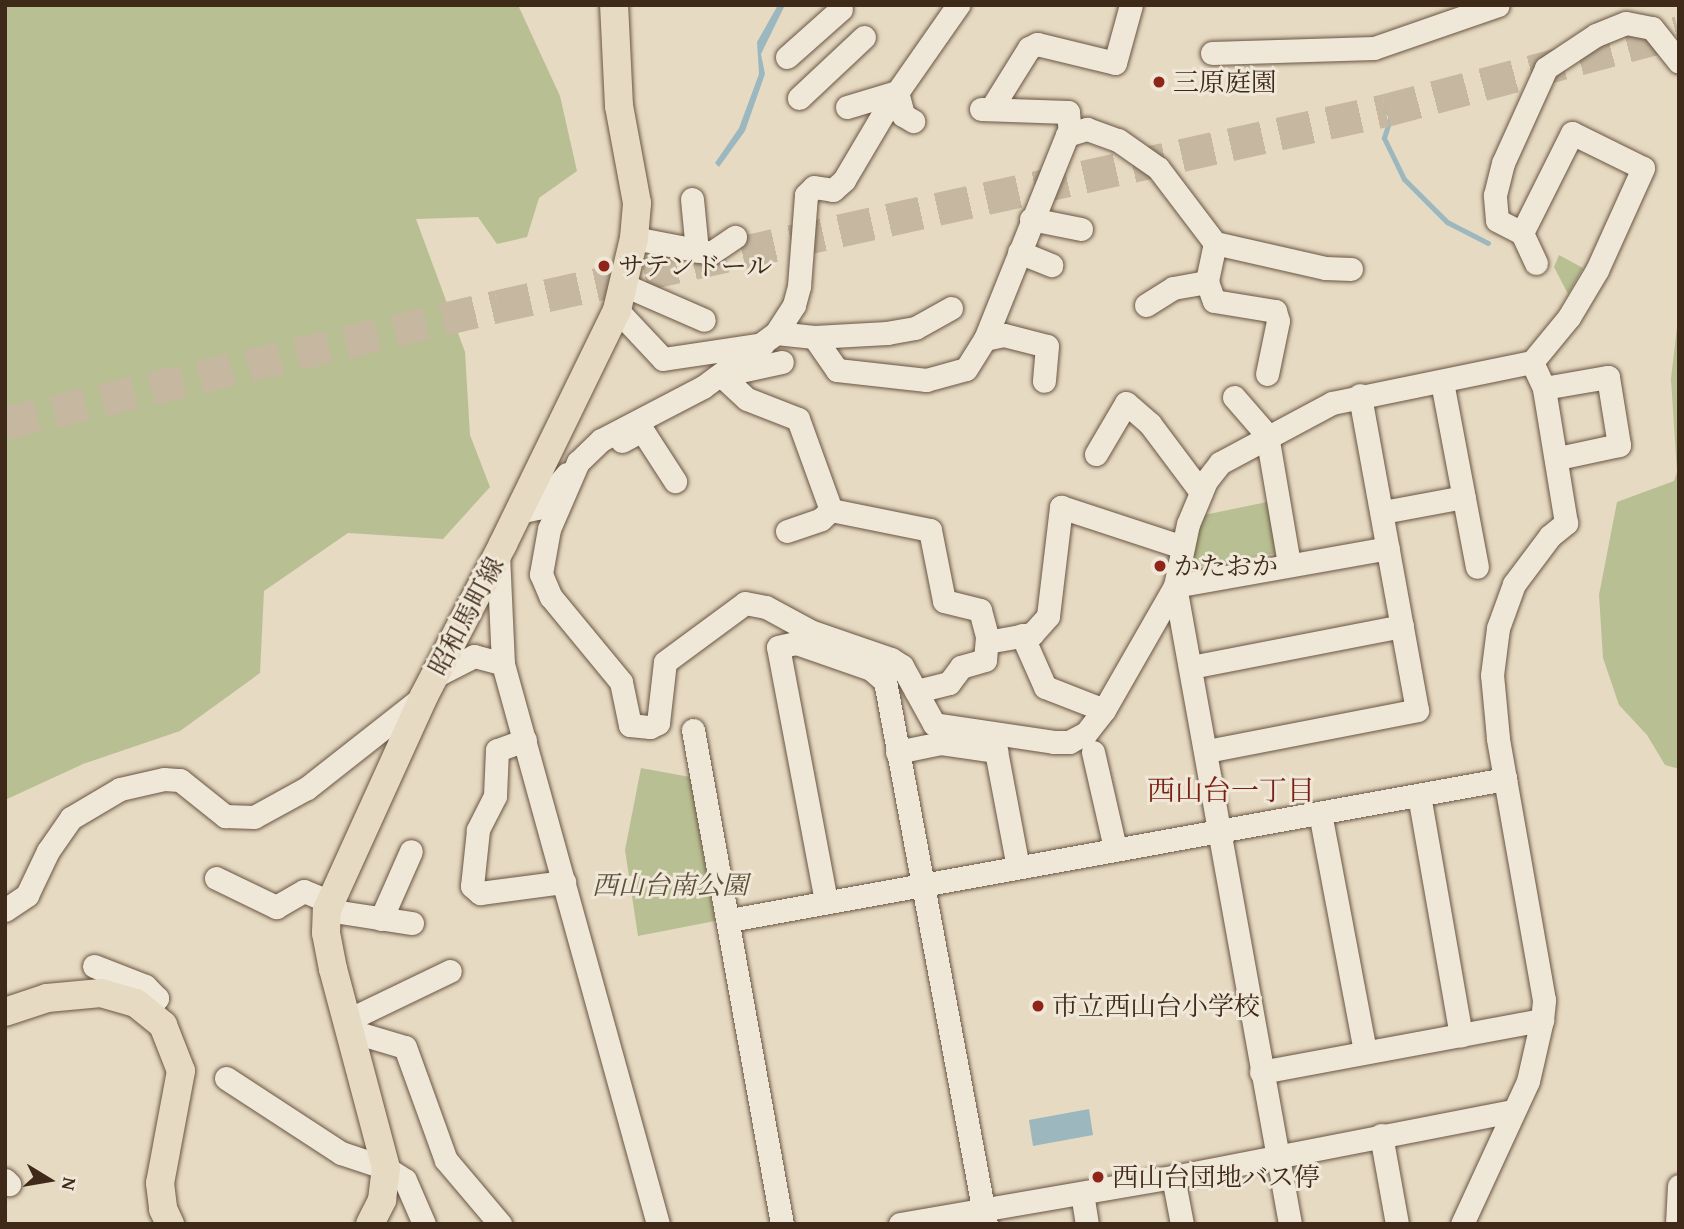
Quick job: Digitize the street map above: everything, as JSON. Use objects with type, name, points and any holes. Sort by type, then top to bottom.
[{"type":"main road","name":"昭和馬町線","points":[[370,1224],[382,1200],[386,1168],[326,933],[329,906],[429,686],[519,512],[620,298],[635,238],[637,203],[619,106],[614,5]]},
{"type":"main road","points":[[5,1012],[47,998],[88,992],[126,998],[148,1009],[172,1041],[181,1071],[160,1183],[170,1224]]},
{"type":"street","points":[[519,512],[537,508],[578,462],[612,435],[721,375],[769,339],[794,305],[799,286],[806,195],[814,187],[837,188],[897,92],[958,5]]},
{"type":"street","points":[[814,337],[837,370],[909,380],[958,374],[973,361],[985,339],[1031,219],[1070,133],[1068,112],[985,109],[1029,48],[1037,44],[1115,63],[1131,5]]},
{"type":"street","points":[[1212,53],[1374,48],[1493,6]]},
{"type":"street","points":[[787,57],[839,7],[866,39],[799,97]]},
{"type":"street","points":[[1536,263],[1522,233],[1497,220],[1495,195],[1503,163],[1546,68],[1596,34],[1626,23],[1652,28],[1679,62]]},
{"type":"street","points":[[846,107],[897,92]]},
{"type":"street","points":[[897,92],[903,115],[913,121]]},
{"type":"street","points":[[1070,133],[1101,131],[1158,168],[1215,243],[1213,302]]},
{"type":"street","points":[[578,462],[549,529],[541,574],[551,597],[621,682],[630,725],[650,727],[658,723],[665,662],[745,603],[766,607],[810,631],[891,659],[902,666],[934,724],[1069,742],[1086,733],[1104,710],[1175,586],[1183,547],[1201,492],[1220,463],[1304,414],[1360,395],[1442,382],[1532,362],[1569,317],[1597,270],[1643,168],[1572,132],[1522,233]]},
{"type":"street","points":[[692,199],[696,251]]},
{"type":"street","points":[[1031,219],[1081,229]]},
{"type":"street","points":[[635,238],[711,253],[735,237]]},
{"type":"street","points":[[1215,243],[1325,268],[1351,269]]},
{"type":"street","points":[[1019,252],[1052,265]]},
{"type":"street","points":[[1146,305],[1173,288],[1213,302],[1275,311],[1278,321],[1267,374]]},
{"type":"street","points":[[620,298],[663,359],[769,339],[915,328],[951,308]]},
{"type":"street","points":[[620,298],[704,320]]},
{"type":"street","points":[[985,339],[1004,335],[1047,346],[1044,381]]},
{"type":"street","points":[[721,375],[782,362]]},
{"type":"street","points":[[1462,1224],[1534,1062],[1544,1000],[1493,697],[1494,654],[1514,584],[1550,536],[1566,523],[1558,458],[1544,388],[1532,362]]},
{"type":"street","points":[[721,375],[747,399],[798,419],[831,510]]},
{"type":"street","points":[[1544,388],[1608,377],[1619,445],[1558,458]]},
{"type":"street","points":[[1442,382],[1477,567]]},
{"type":"street","points":[[1206,751],[1417,710],[1360,395]]},
{"type":"street","points":[[1234,397],[1267,435],[1289,564]]},
{"type":"street","points":[[1096,454],[1126,403],[1150,424],[1201,492]]},
{"type":"street","points":[[612,435],[619,442],[642,430],[675,481]]},
{"type":"street","points":[[1383,512],[1464,497]]},
{"type":"street","points":[[987,642],[1032,634],[1048,616],[1061,507],[1183,547]]},
{"type":"street","points":[[787,531],[821,519],[831,510]]},
{"type":"street","points":[[831,510],[930,530],[944,601],[980,610],[987,642],[985,660],[961,667],[949,684],[916,691]]},
{"type":"street","points":[[1175,586],[1388,548]]},
{"type":"street","points":[[498,554],[503,664],[658,1224]]},
{"type":"street","points":[[1175,586],[1290,1224]]},
{"type":"street","points":[[1191,667],[1402,626]]},
{"type":"street","points":[[1022,635],[1045,687],[1104,710]]},
{"type":"street","points":[[826,901],[778,647],[796,643],[871,669],[885,681],[985,1217]]},
{"type":"street","points":[[5,910],[27,895],[48,851],[71,818],[120,789],[164,779],[180,780],[225,816],[254,817],[307,788],[429,686],[474,656],[503,664]]},
{"type":"street","points":[[693,730],[730,919],[782,1224]]},
{"type":"street","points":[[525,740],[497,750],[495,796],[478,830],[472,886],[480,893],[564,882]]},
{"type":"street","points":[[897,752],[941,743],[996,751],[1018,867]]},
{"type":"street","points":[[1094,752],[1115,848]]},
{"type":"street","points":[[730,919],[1505,779]]},
{"type":"street","points":[[1419,795],[1461,1035]]},
{"type":"street","points":[[1320,813],[1366,1051]]},
{"type":"street","points":[[381,919],[411,851]]},
{"type":"street","points":[[216,878],[276,907],[304,891],[329,906],[381,919],[412,923]]},
{"type":"street","points":[[94,966],[145,986],[157,998],[148,1009]]},
{"type":"street","points":[[350,1025],[450,971]]},
{"type":"street","points":[[1261,1072],[1542,1020]]},
{"type":"street","points":[[350,1025],[405,1047],[446,1160],[500,1224]]},
{"type":"street","points":[[226,1078],[341,1153],[386,1168],[405,1180],[424,1224]]},
{"type":"street","points":[[901,1224],[985,1217],[1082,1192],[1513,1111]]},
{"type":"street","points":[[1381,1135],[1396,1224]]},
{"type":"street","points":[[1173,1177],[1182,1224]]},
{"type":"street","points":[[1677,1224],[1679,1186]]},
{"type":"street","points":[[1082,1192],[1087,1224]]},
{"type":"green space","points":[[5,5],[518,5],[560,96],[577,171],[539,198],[527,237],[497,244],[478,217],[416,219],[465,352],[470,435],[490,487],[443,539],[348,533],[264,591],[260,673],[180,731],[83,764],[5,800]]},
{"type":"green space","points":[[1559,255],[1583,268],[1568,294],[1554,267]]},
{"type":"green space","points":[[1679,310],[1679,769],[1665,765],[1647,735],[1619,705],[1603,658],[1599,595],[1617,502],[1674,481],[1677,472],[1671,379]]},
{"type":"green space","points":[[1267,502],[1276,553],[1201,566],[1190,557],[1204,515]]},
{"type":"green space","name":"西山台南公園","points":[[641,768],[690,777],[715,921],[638,936],[625,850]]},
{"type":"water","points":[[778,5],[785,5],[761,54],[765,74],[745,131],[719,167],[715,163],[739,128],[759,74],[757,42]]},
{"type":"water","points":[[1089,1109],[1093,1135],[1033,1146],[1029,1120]]},
{"type":"waterway","points":[[1378,101],[1391,116],[1384,138],[1404,179],[1447,222],[1488,243]]},
{"type":"tunnel","points":[[5,423],[498,306],[1386,110],[1679,32]]},
{"type":"place","name":"三原庭園","points":[[1159,82]]},
{"type":"place","name":"サテンドール","points":[[604,266]]},
{"type":"place","name":"かたおか","points":[[1160,566]]},
{"type":"place","name":"市立西山台小学校","points":[[1038,1006]]},
{"type":"place","name":"西山台団地バス停","points":[[1098,1177]]},
{"type":"district","name":"西山台一丁目","points":[[1231,790]]}]
